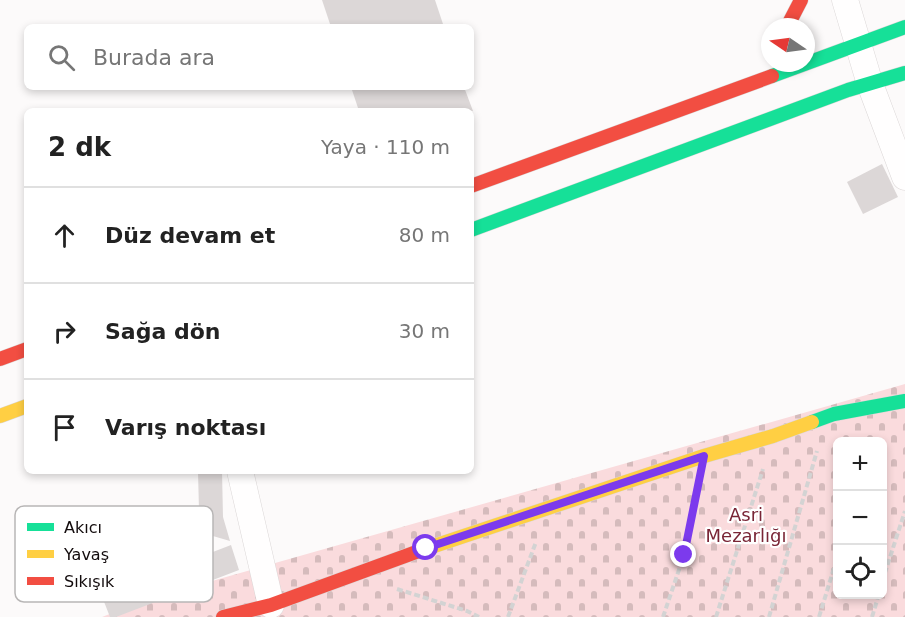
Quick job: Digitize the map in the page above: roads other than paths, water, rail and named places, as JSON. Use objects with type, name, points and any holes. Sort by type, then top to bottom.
[{"type":"main road","points":[[792,18],[801,0]]},
{"type":"main road","points":[[474,185],[905,27]]},
{"type":"main road","points":[[753,83],[761,71]]},
{"type":"main road","points":[[474,229],[837,94],[905,72]]},
{"type":"main road","points":[[0,359],[24,350]]},
{"type":"main road","points":[[223,617],[271,604],[426,548],[827,417],[905,401]]},
{"type":"main road","points":[[0,416],[24,407]]},
{"type":"street","points":[[845,0],[870,84],[905,177]]},
{"type":"street","points":[[241,474],[271,604]]},
{"type":"park label","name":"Asri Mezarlığı","points":[[746,525]]}]
